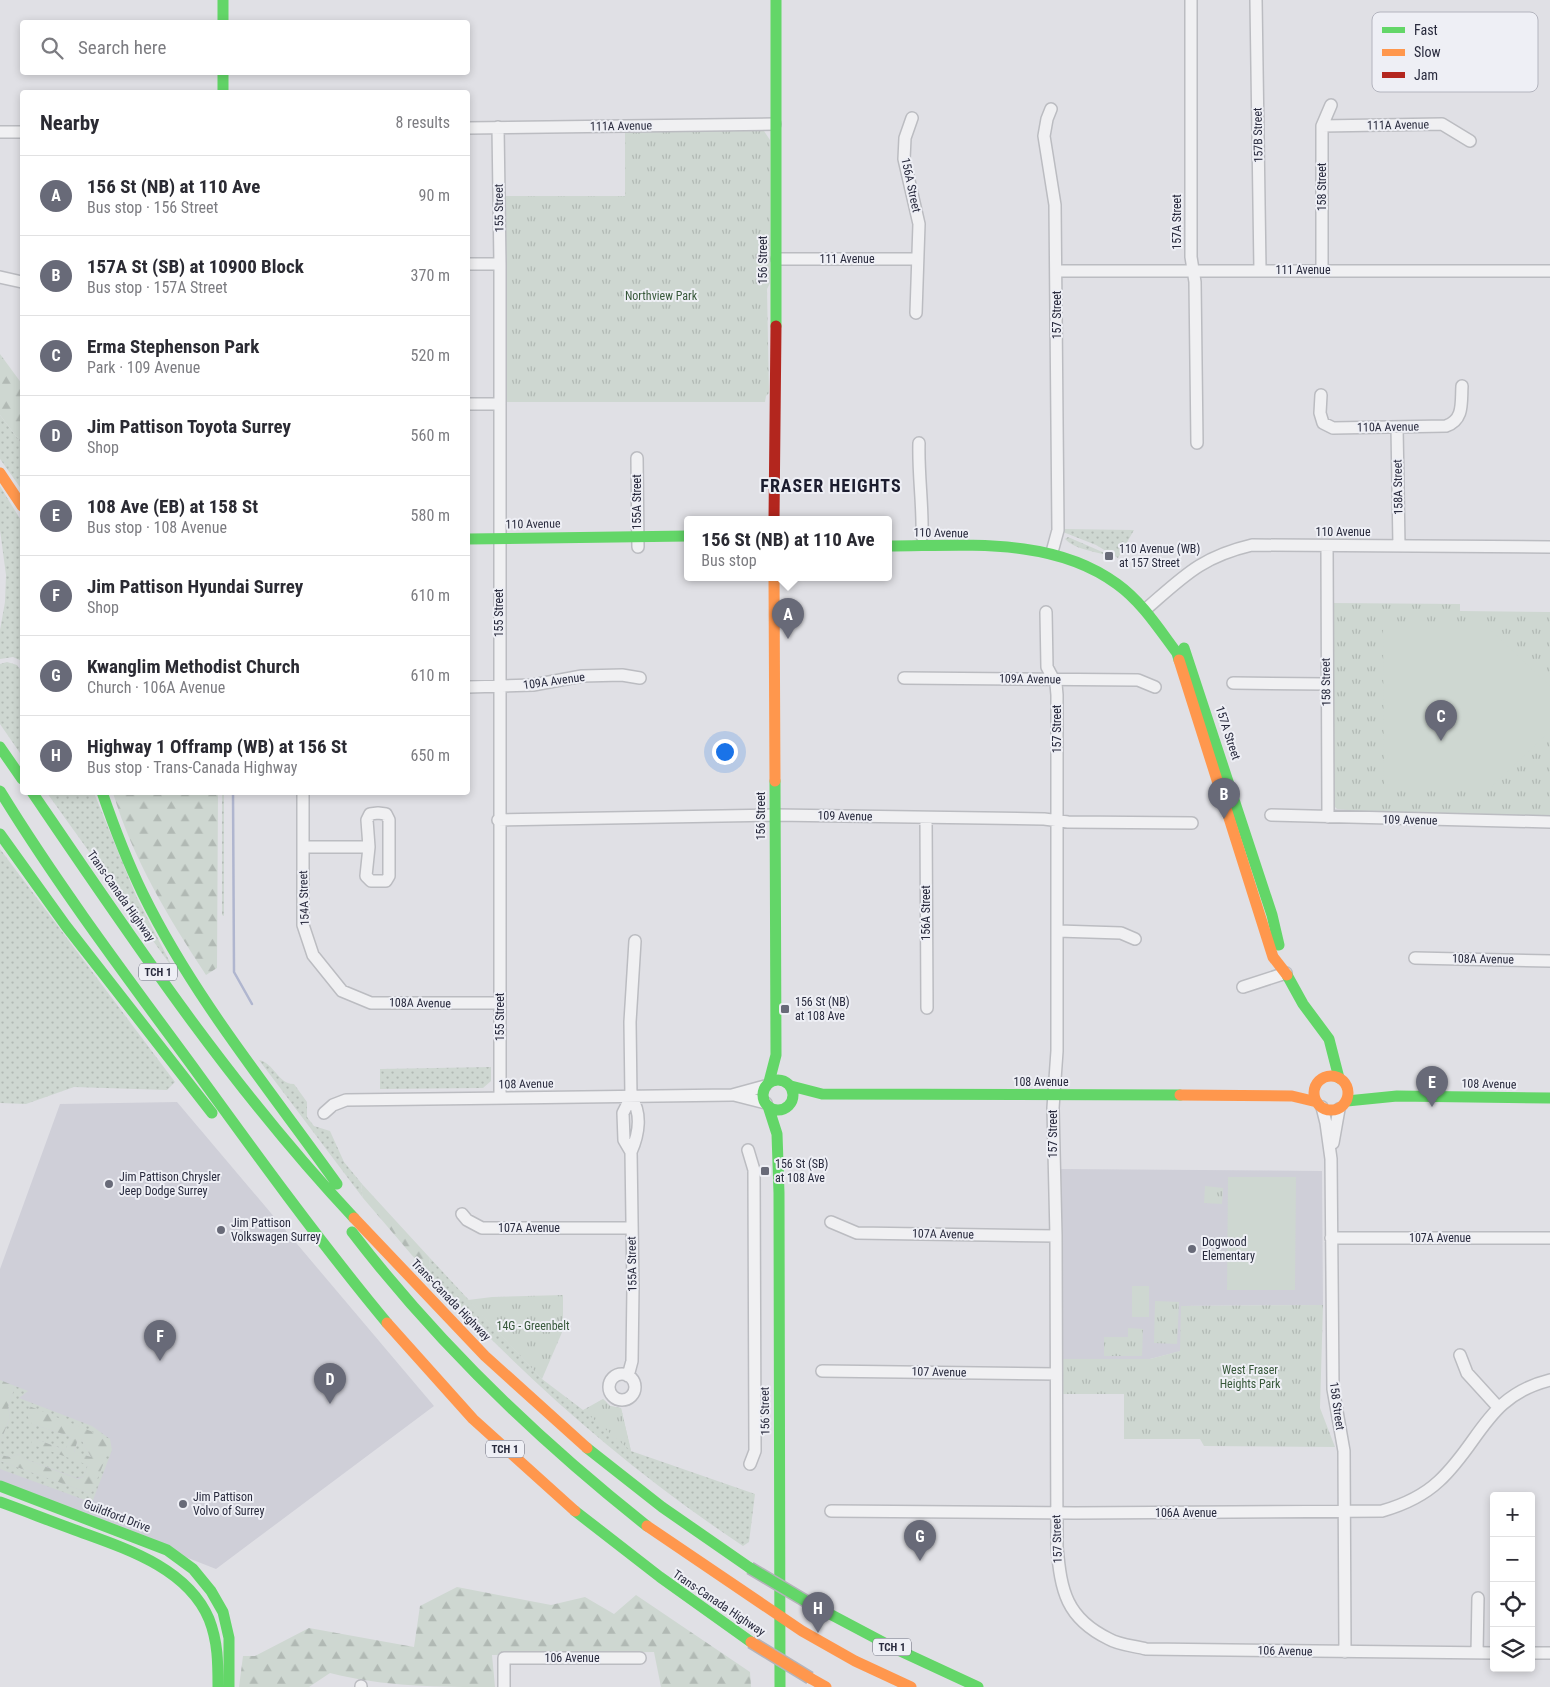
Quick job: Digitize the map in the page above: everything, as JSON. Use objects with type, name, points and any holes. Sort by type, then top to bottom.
[{"type":"main road","points":[[223,0],[223,20]]},
{"type":"main road","name":"156 Street","points":[[774,516],[777,259],[776,0]]},
{"type":"main road","points":[[223,75],[223,90]]},
{"type":"main road","points":[[0,473],[20,503]]},
{"type":"main road","name":"110 Avenue","points":[[637,542],[684,536]]},
{"type":"main road","name":"110 Avenue","points":[[892,536],[1014,538],[1054,548],[1082,552],[1107,564],[1129,580],[1150,606]]},
{"type":"main road","points":[[892,541],[916,541],[922,536]]},
{"type":"main road","name":"110 Avenue","points":[[470,539],[499,544],[637,542],[684,546]]},
{"type":"main road","name":"110 Avenue","points":[[470,550],[499,544]]},
{"type":"main road","name":"110 Avenue","points":[[892,546],[1054,548]]},
{"type":"main road","name":"156 Street","points":[[767,1084],[776,1055],[774,581]]},
{"type":"main road","name":"157A Street","points":[[1150,606],[1176,633],[1193,668],[1272,915],[1284,969],[1303,1004],[1331,1043],[1343,1082]]},
{"type":"main road","points":[[0,747],[20,776]]},
{"type":"main road","name":"Trans-Canada Highway","points":[[0,791],[80,915],[254,1153],[406,1346],[515,1459],[625,1552],[677,1591],[751,1642],[826,1687]]},
{"type":"main road","name":"Trans-Canada Highway","points":[[34,795],[104,898],[213,1048],[290,1148],[449,1320],[554,1420],[661,1507],[750,1568],[809,1603],[896,1649],[978,1687]]},
{"type":"main road","points":[[103,795],[110,819],[123,850],[188,971],[384,1251]]},
{"type":"main road","points":[[0,834],[66,926],[207,1109],[254,1153]]},
{"type":"main road","name":"157A Street","points":[[1319,1082],[1327,1062],[1327,1050],[1322,1029]]},
{"type":"main road","name":"156 Street","points":[[776,1055],[788,1083]]},
{"type":"main road","points":[[1331,1076],[1343,1082],[1343,1105],[1330,1110],[1319,1105],[1314,1094],[1319,1082],[1331,1076]]},
{"type":"main road","points":[[778,1079],[788,1083],[794,1096],[789,1105],[775,1110],[767,1104],[763,1096],[767,1084],[778,1079]]},
{"type":"main road","name":"108 Avenue","points":[[1260,1095],[1319,1082]]},
{"type":"main road","name":"108 Avenue","points":[[1343,1082],[1397,1096]]},
{"type":"main road","name":"108 Avenue","points":[[788,1083],[822,1094],[1260,1095],[1292,1096],[1319,1105]]},
{"type":"main road","name":"108 Avenue","points":[[789,1105],[822,1094]]},
{"type":"main road","name":"108 Avenue","points":[[1343,1105],[1397,1096],[1550,1098]]},
{"type":"main road","name":"156 Street","points":[[767,1104],[777,1134],[780,1687]]},
{"type":"main road","name":"156 Street","points":[[777,1134],[789,1105]]},
{"type":"main road","points":[[290,1148],[373,1261],[428,1326],[540,1437],[649,1528],[781,1619],[843,1656],[911,1687]]},
{"type":"main road","points":[[300,1213],[343,1250]]},
{"type":"main road","points":[[383,1290],[484,1397],[588,1493],[642,1536],[795,1641]]},
{"type":"main road","name":"Guildford Drive","points":[[0,1486],[167,1550],[193,1569],[211,1591],[222,1612],[229,1638],[229,1687]]},
{"type":"main road","points":[[0,1502],[156,1562],[173,1574],[194,1594],[206,1614],[215,1638],[218,1687]]},
{"type":"main road","points":[[824,1657],[885,1687]]},
{"type":"street","name":"157A Street","points":[[1191,0],[1192,270],[1195,282],[1197,443]]},
{"type":"street","name":"157B Street","points":[[1256,0],[1260,270]]},
{"type":"street","name":"158 Street","points":[[1322,270],[1322,126],[1331,105]]},
{"type":"street","name":"157 Street","points":[[1051,109],[1044,136],[1055,206],[1058,530],[1054,548]]},
{"type":"street","name":"156A Street","points":[[912,118],[905,138],[904,159],[918,215],[920,242],[917,260],[916,313]]},
{"type":"street","name":"111A Avenue","points":[[470,128],[775,124]]},
{"type":"street","name":"111A Avenue","points":[[1322,126],[1442,124],[1470,141]]},
{"type":"street","name":"155 Street","points":[[498,127],[500,264],[498,820],[500,1098]]},
{"type":"street","points":[[0,132],[20,132]]},
{"type":"street","name":"111 Avenue","points":[[777,259],[917,260]]},
{"type":"street","points":[[470,264],[500,264]]},
{"type":"street","name":"111 Avenue","points":[[1056,271],[1550,271]]},
{"type":"street","points":[[0,278],[20,282]]},
{"type":"street","name":"110A Avenue","points":[[1321,395],[1320,413],[1323,423],[1334,428],[1446,426],[1453,423],[1460,416],[1462,386]]},
{"type":"street","points":[[470,404],[500,404]]},
{"type":"street","name":"158A Street","points":[[1397,427],[1399,546]]},
{"type":"street","points":[[919,443],[918,462],[922,485],[922,536]]},
{"type":"street","name":"155A Street","points":[[637,458],[637,542]]},
{"type":"street","name":"110 Avenue","points":[[1150,606],[1197,565],[1220,554],[1252,545],[1550,547]]},
{"type":"street","name":"158 Street","points":[[1327,546],[1326,684],[1328,817]]},
{"type":"street","name":"157 Street","points":[[1046,612],[1047,667],[1054,680],[1057,695],[1058,931],[1057,1051],[1054,1095],[1056,1513],[1060,1577],[1067,1602],[1083,1621]]},
{"type":"street","name":"109A Avenue","points":[[470,687],[533,685],[582,676],[622,675],[640,678]]},
{"type":"street","name":"109A Avenue","points":[[904,678],[1138,680],[1155,687]]},
{"type":"street","points":[[1233,683],[1326,684]]},
{"type":"street","name":"154A Street","points":[[303,795],[303,925],[313,955],[342,991]]},
{"type":"street","points":[[370,814],[386,814],[389,820],[389,876],[386,881],[371,881],[366,876],[369,847],[367,820],[370,814]]},
{"type":"street","name":"109 Avenue","points":[[498,820],[775,815],[1192,823]]},
{"type":"street","name":"109 Avenue","points":[[1271,815],[1550,822]]},
{"type":"street","name":"156A Street","points":[[926,818],[927,1008]]},
{"type":"street","points":[[303,847],[369,847]]},
{"type":"street","points":[[1058,931],[1121,933],[1135,939]]},
{"type":"street","name":"155A Street","points":[[628,1376],[632,1361],[631,1152],[637,1139],[638,1113],[637,1106],[631,1097],[630,1022],[635,940]]},
{"type":"street","name":"108A Avenue","points":[[1415,958],[1550,960]]},
{"type":"street","points":[[1243,987],[1284,969]]},
{"type":"street","name":"108A Avenue","points":[[342,991],[371,1003],[500,1003]]},
{"type":"street","name":"108 Avenue","points":[[732,1095],[767,1084]]},
{"type":"street","name":"108 Avenue","points":[[324,1113],[333,1105],[346,1100],[732,1095],[767,1104]]},
{"type":"street","name":"158 Street","points":[[1319,1105],[1326,1124],[1331,1159],[1334,1389],[1344,1451],[1345,1652]]},
{"type":"street","name":"158 Street","points":[[1331,1159],[1343,1105]]},
{"type":"street","name":"156 Street","points":[[748,1150],[754,1170],[755,1451],[750,1464]]},
{"type":"street","name":"107A Avenue","points":[[462,1214],[467,1220],[482,1228],[631,1228]]},
{"type":"street","name":"107A Avenue","points":[[831,1222],[857,1233],[1056,1236]]},
{"type":"street","name":"107A Avenue","points":[[1331,1238],[1550,1238]]},
{"type":"street","points":[[1460,1354],[1467,1373],[1498,1407],[1519,1391],[1550,1380]]},
{"type":"street","name":"107 Avenue","points":[[822,1370],[1056,1374]]},
{"type":"street","name":"106A Avenue","points":[[830,1511],[1056,1513],[1382,1511],[1398,1506],[1426,1492],[1451,1469],[1498,1407]]},
{"type":"street","points":[[1477,1652],[1478,1598]]},
{"type":"street","name":"106 Avenue","points":[[1083,1621],[1110,1640],[1146,1649],[1490,1653]]},
{"type":"street","points":[[1535,1653],[1550,1653]]},
{"type":"street","name":"106 Avenue","points":[[504,1687],[504,1658],[640,1658]]},
{"type":"shaded area","points":[[177,1102],[434,1406],[216,1569],[0,1484],[0,1269],[60,1104]]},
{"type":"shaded area","name":"Dogwood Elementary","points":[[1058,1169],[1322,1171],[1323,1305],[1181,1306],[1181,1351],[1150,1359],[1058,1359]]},
{"type":"green space","name":"Northview Park","points":[[724,127],[764,131],[770,140],[770,283],[767,289],[769,393],[766,396],[765,402],[506,402],[501,196],[625,196],[625,129]]},
{"type":"green space","points":[[0,354],[20,381],[20,441],[0,415]]},
{"type":"green space","points":[[0,415],[20,441],[20,487],[0,459]]},
{"type":"green space","points":[[0,486],[20,519],[20,660],[13,657],[0,659],[0,630],[5,602],[6,575],[0,530]]},
{"type":"green space","points":[[1063,529],[1134,530],[1118,558],[1096,545],[1063,532]]},
{"type":"green space","points":[[1068,537],[1107,554],[1079,547],[1065,539]]},
{"type":"green space","points":[[1331,603],[1460,604],[1460,611],[1550,612],[1550,816],[1392,814],[1337,809],[1333,805]]},
{"type":"green space","points":[[1383,626],[1486,626],[1550,686],[1550,731],[1487,791],[1384,791]]},
{"type":"green space","points":[[7,662],[17,665],[20,669],[20,753],[0,724],[0,664]]},
{"type":"green space","points":[[48,795],[95,795],[137,898],[174,970]]},
{"type":"green space","points":[[114,795],[218,795],[217,968],[206,975],[153,887],[121,817]]},
{"type":"green space","points":[[222,795],[224,795],[224,916],[222,915]]},
{"type":"green space","points":[[0,849],[175,1082],[167,1090],[74,1087],[26,1104],[0,1103]]},
{"type":"green space","points":[[259,1060],[269,1065],[284,1081],[294,1084],[307,1102],[307,1117],[314,1126],[330,1131],[344,1162],[362,1184],[363,1198]]},
{"type":"green space","points":[[491,1067],[491,1081],[483,1088],[380,1089],[380,1069]]},
{"type":"green space","points":[[1228,1177],[1296,1177],[1295,1290],[1227,1290]]},
{"type":"green space","points":[[362,1184],[429,1257],[428,1274],[363,1198]]},
{"type":"green space","points":[[1205,1186],[1223,1188],[1222,1204],[1204,1203]]},
{"type":"green space","points":[[429,1257],[542,1379],[583,1410],[603,1399],[610,1406],[621,1408],[631,1451],[755,1494],[749,1542],[743,1546],[699,1516],[657,1485],[577,1419],[502,1350],[428,1274]]},
{"type":"green space","points":[[1132,1286],[1149,1286],[1149,1317],[1132,1317]]},
{"type":"green space","name":"14G - Greenbelt","points":[[563,1295],[563,1330],[542,1379],[468,1300],[492,1297]]},
{"type":"green space","points":[[1155,1301],[1179,1302],[1177,1344],[1154,1343]]},
{"type":"green space","name":"West Fraser Heights Park","points":[[1323,1305],[1320,1408],[1335,1447],[1204,1446],[1200,1439],[1124,1439],[1124,1394],[1058,1394],[1058,1359],[1150,1359],[1180,1351],[1181,1306]]},
{"type":"green space","points":[[1128,1328],[1143,1329],[1142,1356],[1104,1356],[1104,1337],[1128,1337]]},
{"type":"green space","points":[[0,1380],[15,1386],[8,1407],[10,1417],[0,1443]]},
{"type":"green space","points":[[15,1386],[28,1391],[19,1398],[92,1426],[110,1439],[112,1450],[93,1500],[85,1500],[0,1469],[0,1461],[89,1493],[109,1439],[32,1424],[69,1436],[71,1439],[65,1450],[33,1438],[88,1465],[84,1476],[77,1478],[25,1459],[19,1454],[10,1457],[0,1455],[0,1443],[10,1417],[8,1407]]},
{"type":"green space","points":[[603,1399],[610,1406],[621,1408],[631,1451],[584,1411]]},
{"type":"green space","points":[[29,1406],[110,1439],[109,1450],[92,1492],[89,1493],[0,1461],[0,1455],[10,1457],[19,1454],[25,1459],[78,1479],[84,1476],[88,1465],[31,1444],[33,1438],[65,1450],[71,1439],[69,1436],[32,1424],[28,1417]],"holes":[[[78,1439],[81,1439],[91,1457],[74,1452]]]},
{"type":"green space","points":[[78,1439],[81,1439],[91,1457],[74,1453]]},
{"type":"green space","points":[[457,1587],[551,1605],[585,1597],[614,1614],[636,1595],[750,1672],[751,1687],[661,1687],[654,1652],[492,1655],[495,1687],[391,1684],[330,1673],[309,1687],[239,1687],[243,1656],[255,1656],[309,1628],[414,1647],[420,1606]]},
{"type":"waterway","points":[[233,795],[234,972],[252,1004]]},
{"type":"traffic: fast","points":[[223,0],[223,20]]},
{"type":"traffic: fast","points":[[776,0],[776,326]]},
{"type":"traffic: fast","points":[[223,75],[223,90]]},
{"type":"traffic: fast","points":[[470,539],[684,536]]},
{"type":"traffic: fast","points":[[892,546],[977,545],[1007,547],[1036,551],[1064,558],[1092,569],[1117,584],[1142,607],[1177,653],[1179,660]]},
{"type":"traffic: fast","points":[[1184,648],[1272,915],[1279,945]]},
{"type":"traffic: fast","points":[[0,747],[20,776]]},
{"type":"traffic: fast","points":[[769,1082],[776,1055],[775,781]]},
{"type":"traffic: fast","points":[[0,791],[69,897],[118,965],[288,1197],[387,1323]]},
{"type":"traffic: fast","points":[[34,795],[145,957],[224,1064],[309,1168],[354,1218]]},
{"type":"traffic: fast","points":[[103,795],[137,882],[185,970],[234,1043],[337,1184]]},
{"type":"traffic: fast","points":[[0,834],[66,926],[212,1113]]},
{"type":"traffic: fast","points":[[1287,975],[1303,1004],[1329,1039],[1339,1078]]},
{"type":"traffic: fast","points":[[778,1080],[789,1084],[793,1095],[789,1106],[778,1110],[767,1106],[763,1095],[767,1084],[778,1080]]},
{"type":"traffic: fast","points":[[791,1086],[822,1094],[1180,1095]]},
{"type":"traffic: fast","points":[[1347,1101],[1397,1096],[1550,1098]]},
{"type":"traffic: fast","points":[[768,1106],[777,1134],[779,1193],[780,1687]]},
{"type":"traffic: fast","points":[[352,1232],[419,1313],[490,1388],[567,1459],[647,1526]]},
{"type":"traffic: fast","points":[[587,1448],[662,1507],[750,1568]]},
{"type":"traffic: fast","points":[[0,1486],[167,1550],[193,1569],[211,1591],[223,1612],[229,1638],[229,1687]]},
{"type":"traffic: fast","points":[[0,1502],[133,1552],[170,1573],[186,1586],[199,1601],[212,1628],[217,1653],[218,1687]]},
{"type":"traffic: fast","points":[[575,1511],[660,1577],[751,1642]]},
{"type":"traffic: fast","points":[[750,1568],[809,1603]]},
{"type":"traffic: fast","points":[[809,1603],[896,1649],[978,1687]]},
{"type":"traffic: slow","points":[[0,473],[20,503]]},
{"type":"traffic: slow","points":[[774,581],[775,781]]},
{"type":"traffic: slow","points":[[1179,660],[1273,957],[1287,975]]},
{"type":"traffic: slow","points":[[1331,1076],[1343,1081],[1348,1093],[1343,1105],[1331,1110],[1319,1105],[1314,1093],[1319,1081],[1331,1076]]},
{"type":"traffic: slow","points":[[1180,1095],[1292,1096],[1317,1102]]},
{"type":"traffic: slow","points":[[354,1218],[485,1356],[587,1448]]},
{"type":"traffic: slow","points":[[387,1323],[473,1419],[575,1511]]},
{"type":"traffic: slow","points":[[647,1526],[802,1631],[855,1661],[911,1687]]},
{"type":"traffic: slow","points":[[751,1642],[810,1678]]},
{"type":"traffic: slow","points":[[810,1678],[826,1687]]},
{"type":"traffic: jam","points":[[774,516],[776,326]]},
{"type":"place","name":"110 Avenue (WB) at 157 Street","points":[[1109,556]]},
{"type":"place","name":"156 St (NB) at 110 Ave","points":[[788,639]]},
{"type":"place","name":"Erma Stephenson Park","points":[[1441,741]]},
{"type":"place","name":"157A St (SB) at 10900 Block","points":[[1224,819]]},
{"type":"place","name":"156 St (NB) at 108 Ave","points":[[785,1009]]},
{"type":"place","name":"108 Ave (EB) at 158 St","points":[[1432,1107]]},
{"type":"place","name":"156 St (SB) at 108 Ave","points":[[765,1171]]},
{"type":"place","name":"Jim Pattison Chrysler Jeep Dodge Surrey","points":[[109,1184]]},
{"type":"place","name":"Jim Pattison Volkswagen Surrey","points":[[221,1230]]},
{"type":"place","name":"Dogwood Elementary","points":[[1192,1249]]},
{"type":"place","name":"Jim Pattison Hyundai Surrey","points":[[160,1361]]},
{"type":"place","name":"Jim Pattison Toyota Surrey","points":[[330,1404]]},
{"type":"place","name":"Jim Pattison Volvo of Surrey","points":[[183,1504]]},
{"type":"place","name":"Kwanglim Methodist Church","points":[[920,1561]]},
{"type":"place","name":"Highway 1 Offramp (WB) at 156 St","points":[[818,1633]]},
{"type":"district","name":"FRASER HEIGHTS","points":[[831,486]]}]
